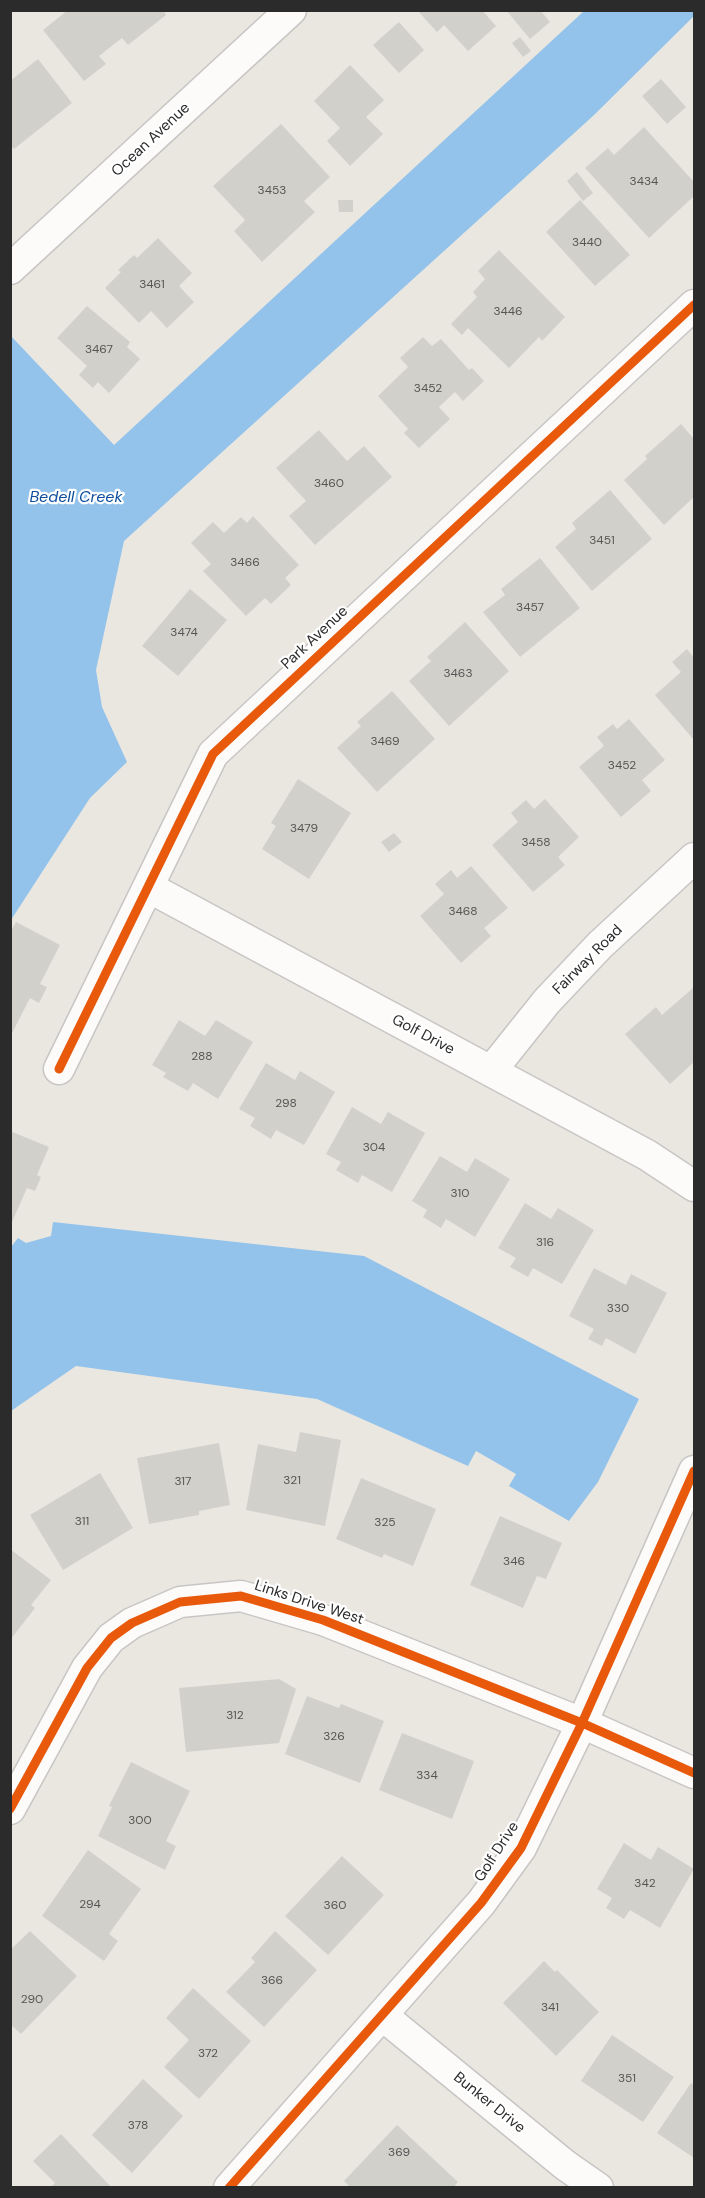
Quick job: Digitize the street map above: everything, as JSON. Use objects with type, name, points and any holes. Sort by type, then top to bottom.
[{"type":"street","name":"Ocean Avenue","points":[[10,269],[291,10]]},
{"type":"street","name":"Park Avenue","points":[[58,1069],[150,888],[213,754],[694,305]]},
{"type":"street","name":"Fairway Road","points":[[491,1071],[547,1001],[600,945],[694,858]]},
{"type":"street","name":"Golf Drive","points":[[150,888],[647,1155],[694,1186]]},
{"type":"street","name":"Golf Drive","points":[[229,2187],[481,1903],[521,1848],[582,1723],[694,1471]]},
{"type":"street","name":"Links Drive West","points":[[10,1809],[87,1668],[111,1638],[132,1623],[180,1602],[241,1596],[323,1620],[582,1723],[694,1773]]},
{"type":"street","name":"Bunker Drive","points":[[383,2016],[565,2165],[598,2187]]},
{"type":"water","name":"Bedell Creek","points":[[694,10],[694,16],[593,116],[124,541],[96,670],[102,707],[127,762],[90,798],[11,920],[11,336],[114,445],[584,11]]},
{"type":"water","points":[[53,1222],[364,1256],[639,1399],[598,1482],[569,1521],[509,1486],[516,1474],[476,1451],[468,1466],[317,1399],[76,1366],[11,1411],[11,1247],[18,1238],[26,1243],[51,1236]]},
{"type":"building","points":[[68,10],[163,10],[166,15],[128,45],[122,38],[99,56],[106,64],[84,81],[43,30]]},
{"type":"building","points":[[417,10],[482,10],[496,26],[468,51],[444,25],[437,32]]},
{"type":"building","points":[[506,10],[540,10],[550,22],[530,39]]},
{"type":"building","points":[[399,22],[424,50],[399,73],[373,45]]},
{"type":"building","points":[[520,37],[531,51],[523,57],[512,43]]},
{"type":"building","points":[[38,59],[72,103],[14,149],[10,145],[10,81]]},
{"type":"building","points":[[350,65],[384,100],[366,117],[383,134],[350,166],[327,141],[340,128],[314,101]]},
{"type":"building","points":[[661,79],[686,107],[667,124],[642,96]]},
{"type":"building","points":[[281,124],[330,177],[304,201],[315,212],[262,262],[234,231],[245,220],[213,186]]},
{"type":"building","points":[[644,127],[694,182],[694,196],[649,238],[585,168],[608,148],[614,155]]},
{"type":"building","points":[[577,172],[593,193],[583,201],[567,181]]},
{"type":"building","points":[[338,200],[353,200],[353,212],[339,212]]},
{"type":"building","points":[[580,200],[630,255],[595,286],[546,232]]},
{"type":"building","points":[[158,238],[192,273],[179,286],[194,302],[167,328],[151,311],[139,323],[105,288],[121,272],[118,270],[134,255],[137,258]]},
{"type":"building","points":[[499,250],[565,317],[542,341],[539,337],[509,368],[468,328],[462,335],[451,324],[477,297],[473,292],[485,279],[478,271]]},
{"type":"building","points":[[87,306],[130,342],[127,347],[140,359],[109,393],[98,382],[93,388],[79,375],[87,366],[57,338]]},
{"type":"building","points":[[423,337],[432,346],[441,339],[469,370],[472,368],[484,381],[463,401],[455,392],[439,407],[450,419],[419,448],[404,433],[408,429],[378,396],[408,367],[400,358]]},
{"type":"building","points":[[681,424],[694,439],[694,497],[664,525],[624,480],[647,459],[645,456]]},
{"type":"building","points":[[319,430],[347,461],[364,446],[392,477],[315,545],[289,516],[306,501],[276,468]]},
{"type":"building","points":[[610,490],[652,539],[592,591],[555,547],[576,529],[572,523]]},
{"type":"building","points":[[253,516],[299,565],[285,578],[291,585],[271,604],[265,598],[246,616],[203,571],[211,564],[191,543],[213,522],[224,533],[241,517],[247,523]]},
{"type":"building","points":[[540,558],[580,608],[520,657],[483,612],[505,595],[501,589]]},
{"type":"building","points":[[190,589],[227,620],[178,676],[142,646]]},
{"type":"building","points":[[465,622],[509,671],[449,726],[409,681],[431,661],[427,657]]},
{"type":"building","points":[[687,649],[694,658],[694,740],[655,695],[681,672],[672,662]]},
{"type":"building","points":[[392,691],[435,739],[377,792],[337,748],[361,726],[357,722]]},
{"type":"building","points":[[629,719],[665,760],[642,780],[651,791],[621,817],[579,767],[604,746],[597,737],[613,724],[617,729]]},
{"type":"building","points":[[298,779],[351,813],[309,879],[262,849],[276,826],[271,823]]},
{"type":"building","points":[[545,799],[579,837],[558,857],[565,865],[533,892],[492,845],[518,822],[511,813],[526,800],[534,809]]},
{"type":"building","points":[[394,833],[402,842],[389,852],[381,842]]},
{"type":"building","points":[[471,866],[508,908],[484,928],[491,936],[461,963],[420,916],[444,894],[435,884],[451,870],[457,878]]},
{"type":"building","points":[[16,922],[60,945],[40,984],[47,987],[39,1003],[30,998],[10,1037],[10,933]]},
{"type":"building","points":[[693,988],[694,1062],[670,1084],[625,1034],[656,1007],[662,1015]]},
{"type":"building","points":[[179,1020],[205,1036],[216,1020],[253,1042],[218,1099],[193,1083],[188,1091],[163,1077],[166,1073],[152,1065]]},
{"type":"building","points":[[266,1063],[295,1080],[300,1071],[335,1092],[304,1145],[276,1130],[271,1139],[250,1126],[255,1118],[239,1109]]},
{"type":"building","points":[[352,1107],[381,1124],[388,1112],[425,1133],[392,1192],[362,1175],[358,1183],[336,1170],[341,1162],[326,1154]]},
{"type":"building","points":[[10,1131],[49,1147],[37,1175],[41,1177],[35,1191],[27,1188],[12,1222]]},
{"type":"building","points":[[440,1156],[467,1172],[475,1158],[510,1179],[475,1237],[446,1219],[441,1228],[423,1217],[427,1210],[412,1201]]},
{"type":"building","points":[[525,1203],[551,1219],[558,1208],[594,1230],[562,1284],[533,1268],[528,1277],[510,1267],[516,1258],[498,1248]]},
{"type":"building","points":[[594,1268],[626,1285],[631,1274],[667,1293],[635,1354],[606,1338],[602,1346],[588,1339],[594,1329],[569,1316]]},
{"type":"building","points":[[300,1432],[341,1440],[325,1526],[246,1510],[258,1444],[296,1452]]},
{"type":"building","points":[[219,1443],[230,1505],[199,1511],[199,1515],[149,1524],[137,1458]]},
{"type":"building","points":[[100,1473],[133,1528],[63,1570],[30,1515]]},
{"type":"building","points":[[361,1478],[436,1509],[413,1566],[384,1554],[382,1558],[336,1539]]},
{"type":"building","points":[[500,1516],[562,1543],[546,1579],[537,1576],[523,1608],[470,1585]]},
{"type":"building","points":[[10,1549],[51,1580],[31,1605],[35,1608],[10,1640]]},
{"type":"building","points":[[279,1679],[296,1689],[279,1743],[186,1752],[179,1688]]},
{"type":"building","points":[[307,1696],[339,1708],[341,1704],[384,1721],[360,1783],[285,1754]]},
{"type":"building","points":[[402,1733],[474,1761],[452,1819],[379,1790]]},
{"type":"building","points":[[131,1762],[190,1791],[166,1841],[176,1846],[165,1870],[98,1836],[112,1807],[109,1806]]},
{"type":"building","points":[[624,1843],[651,1860],[658,1847],[694,1869],[660,1928],[630,1910],[624,1919],[606,1908],[612,1898],[597,1889]]},
{"type":"building","points":[[88,1850],[141,1889],[109,1934],[118,1941],[104,1961],[42,1916]]},
{"type":"building","points":[[342,1856],[384,1895],[328,1955],[285,1916]]},
{"type":"building","points":[[30,1931],[77,1976],[21,2034],[10,2024],[10,1950]]},
{"type":"building","points":[[275,1931],[317,1970],[264,2027],[226,1992],[255,1962],[251,1958]]},
{"type":"building","points":[[544,1961],[555,1972],[557,1970],[599,2012],[556,2056],[503,2003]]},
{"type":"building","points":[[193,1988],[251,2041],[199,2099],[164,2067],[189,2040],[166,2018]]},
{"type":"building","points":[[612,2035],[674,2077],[643,2122],[581,2081]]},
{"type":"building","points":[[143,2079],[183,2116],[132,2173],[92,2135]]},
{"type":"building","points":[[691,2083],[694,2085],[694,2158],[657,2133]]},
{"type":"building","points":[[397,2125],[458,2182],[453,2188],[351,2188],[344,2181]]},
{"type":"building","points":[[61,2134],[112,2188],[50,2188],[55,2183],[33,2161]]},
{"type":"cycle path","points":[[59,1069],[213,754],[694,305]]},
{"type":"cycle path","points":[[229,2188],[481,1903],[521,1848],[582,1723],[694,1471]]},
{"type":"cycle path","points":[[10,1809],[87,1668],[111,1638],[132,1623],[180,1602],[241,1596],[323,1620],[582,1723],[694,1773]]}]
